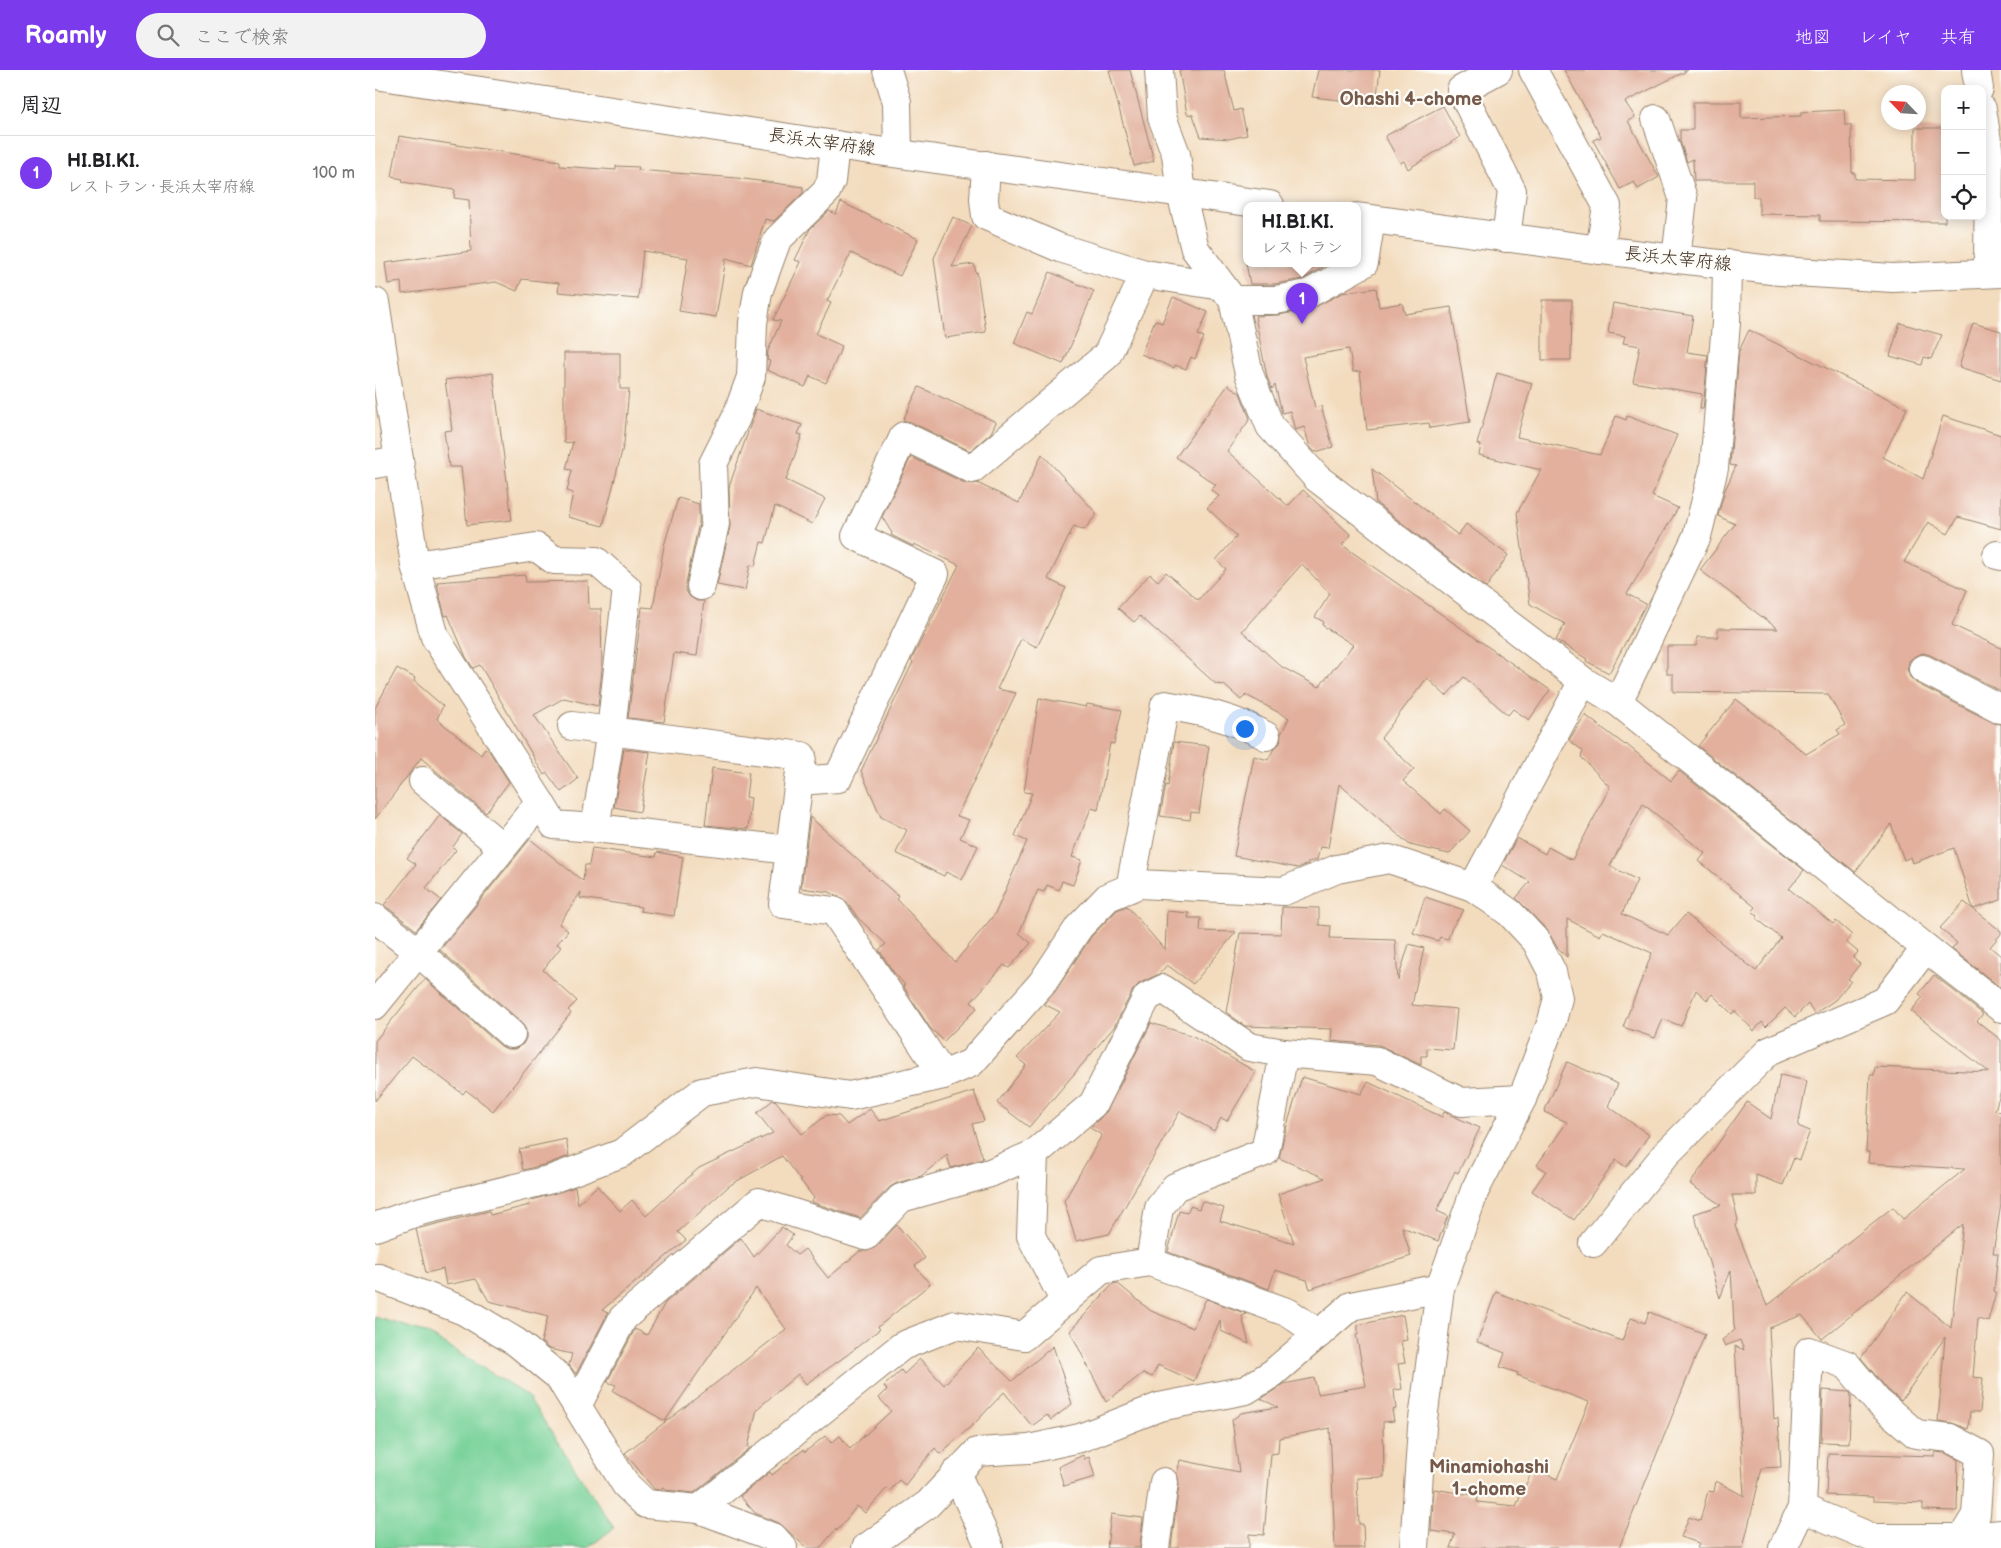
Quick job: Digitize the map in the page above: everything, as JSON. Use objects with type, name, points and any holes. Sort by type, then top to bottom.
[{"type":"street","points":[[887,70],[897,102],[898,153]]},
{"type":"street","points":[[1159,70],[1162,117],[1176,154],[1181,192],[1195,249],[1227,293],[1249,374],[1270,426],[1317,478],[1583,680],[1618,702],[2001,1008]]},
{"type":"street","points":[[1498,70],[1461,90],[1513,191],[1506,238]]},
{"type":"street","points":[[1533,70],[1607,206],[1599,250]]},
{"type":"street","points":[[1976,70],[1978,85]]},
{"type":"street","name":"長浜太宰府線","points":[[375,75],[835,145],[1249,202]]},
{"type":"street","points":[[1657,119],[1683,198],[1676,258]]},
{"type":"street","points":[[1985,130],[1989,154],[1995,273]]},
{"type":"street","points":[[701,586],[715,524],[713,464],[736,418],[751,377],[753,323],[758,292],[777,240],[826,192],[831,181],[835,145]]},
{"type":"street","points":[[986,165],[984,200],[986,216],[1060,248],[1145,274],[1227,293],[1276,300],[1308,294],[1357,267]]},
{"type":"street","points":[[1361,265],[1364,263],[1364,218]]},
{"type":"street","name":"長浜太宰府線","points":[[1364,218],[1599,250],[1780,271],[1893,278],[1995,273]]},
{"type":"street","points":[[1618,702],[1697,536],[1714,468],[1726,323],[1727,264]]},
{"type":"street","points":[[799,781],[838,778],[935,574],[856,536],[904,436],[972,469],[1107,355],[1145,274]]},
{"type":"street","points":[[375,302],[387,462],[435,637],[554,825],[790,850]]},
{"type":"street","points":[[415,565],[536,547],[554,560],[596,560],[627,588],[611,731],[595,828]]},
{"type":"street","points":[[1923,669],[2001,709]]},
{"type":"street","points":[[1473,887],[1583,680]]},
{"type":"street","points":[[1131,888],[1165,705],[1205,712],[1249,727],[1266,736]]},
{"type":"street","points":[[572,726],[802,756],[783,904],[834,911],[943,1075]]},
{"type":"street","points":[[423,781],[503,846]]},
{"type":"street","points":[[375,1005],[540,802]]},
{"type":"street","points":[[375,1227],[417,1212],[552,1179],[622,1153],[702,1092],[757,1082],[850,1096],[943,1075],[971,1063],[1042,983],[1079,927],[1108,897],[1139,884],[1284,890],[1337,869],[1389,859],[1473,887],[1510,913],[1536,941],[1551,972],[1558,998],[1552,1021],[1522,1099],[1475,1190],[1440,1288],[1422,1427],[1414,1548]]},
{"type":"street","points":[[375,918],[418,952],[511,1034]]},
{"type":"street","points":[[1593,1243],[1666,1154],[1769,1051],[1885,1001],[1926,948]]},
{"type":"street","points":[[577,1406],[623,1318],[759,1202],[865,1236],[901,1198],[990,1173],[1034,1154],[1093,1104],[1147,997],[1163,989],[1249,1047],[1285,1053],[1377,1061],[1461,1102],[1522,1099]]},
{"type":"street","points":[[1150,1262],[1159,1208],[1175,1187],[1265,1152],[1285,1053]]},
{"type":"street","points":[[1034,1154],[1031,1236],[1065,1302]]},
{"type":"street","points":[[699,1509],[902,1346],[955,1325],[1024,1336],[1101,1270],[1150,1262],[1289,1313],[1319,1334]]},
{"type":"street","points":[[375,1278],[465,1311],[516,1342],[559,1377],[626,1486],[646,1504],[699,1509],[773,1537],[783,1548]]},
{"type":"street","points":[[866,1548],[928,1504],[977,1452],[1029,1449],[1080,1438],[1159,1407],[1246,1390],[1273,1373],[1351,1306],[1440,1288]]},
{"type":"street","points":[[1783,1548],[1802,1508],[1809,1351],[1847,1365],[1877,1401],[1916,1434],[1950,1438],[1980,1454],[1976,1515],[1962,1538]]},
{"type":"street","points":[[956,1474],[989,1542],[989,1548]]},
{"type":"street","points":[[1155,1548],[1164,1482]]},
{"type":"street","points":[[1802,1508],[1873,1538],[1962,1538],[2001,1534]]},
{"type":"green space","points":[[375,1317],[425,1332],[527,1395],[614,1528],[588,1548],[375,1548]]},
{"type":"building","points":[[1109,70],[1130,70],[1154,161],[1134,166]]},
{"type":"building","points":[[1179,70],[1224,70],[1234,111],[1241,109],[1247,135],[1229,139],[1201,137],[1193,115],[1187,114]]},
{"type":"building","points":[[1318,70],[1380,70],[1376,104],[1312,97]]},
{"type":"building","points":[[1564,70],[1688,70],[1625,102],[1635,117],[1628,121],[1659,177],[1638,189],[1634,182],[1620,189],[1593,140],[1601,137]]},
{"type":"building","points":[[1693,102],[1741,102],[1741,118],[1801,116],[1801,112],[1844,110],[1845,125],[1851,125],[1852,173],[1855,173],[1855,179],[1915,180],[1915,130],[1941,128],[1941,220],[1945,220],[1945,222],[1820,221],[1820,215],[1759,214],[1759,197],[1753,197],[1753,181],[1694,181],[1693,159],[1687,162],[1680,141],[1680,130],[1693,130]]},
{"type":"building","points":[[1443,106],[1460,137],[1408,169],[1404,161],[1400,163],[1385,136]]},
{"type":"building","points":[[399,136],[560,161],[560,166],[616,170],[616,166],[639,167],[638,170],[737,178],[803,187],[803,193],[774,221],[765,219],[751,265],[726,258],[716,317],[679,311],[688,258],[643,251],[638,299],[558,292],[559,283],[522,279],[517,291],[496,282],[402,294],[401,282],[388,284],[385,263],[471,251],[469,200],[454,198],[455,190],[402,182],[403,179],[392,177]]},
{"type":"building","points":[[841,202],[918,239],[900,276],[851,253],[827,301],[831,303],[816,334],[842,346],[826,383],[810,376],[805,387],[767,370],[770,361],[767,360],[768,351],[781,321],[773,320],[801,262],[795,260],[810,229],[829,211],[836,214]]},
{"type":"building","points":[[953,217],[972,226],[952,267],[974,264],[977,272],[986,332],[945,338],[934,258]]},
{"type":"building","points":[[1247,267],[1322,267],[1303,279],[1275,284],[1250,284]]},
{"type":"building","points":[[1050,272],[1094,291],[1063,364],[1014,343],[1027,312],[1032,314]]},
{"type":"building","points":[[1376,288],[1379,307],[1402,303],[1405,314],[1451,307],[1470,422],[1430,428],[1429,423],[1367,430],[1360,371],[1353,372],[1349,349],[1303,357],[1315,408],[1321,406],[1333,447],[1315,452],[1310,447],[1304,427],[1295,430],[1290,411],[1282,413],[1275,385],[1272,389],[1267,377],[1255,316],[1279,315],[1311,309],[1342,293]]},
{"type":"building","points":[[1173,297],[1208,312],[1198,335],[1204,337],[1195,359],[1191,357],[1186,369],[1175,365],[1174,368],[1141,354],[1155,320],[1162,323]]},
{"type":"building","points":[[1542,300],[1572,300],[1571,360],[1542,360]]},
{"type":"building","points":[[1613,303],[1693,316],[1687,352],[1708,355],[1703,409],[1700,409],[1702,394],[1633,382],[1640,346],[1623,343],[1625,336],[1608,333]]},
{"type":"building","points":[[1900,323],[1942,335],[1931,359],[1924,357],[1922,365],[1890,356]]},
{"type":"building","points":[[1973,323],[2001,331],[2001,380],[1959,367]]},
{"type":"building","points":[[1749,330],[1907,408],[1883,457],[1923,479],[1943,416],[2001,435],[2001,529],[1958,517],[1948,534],[1928,522],[1904,562],[1967,590],[1952,625],[2001,648],[2001,691],[1923,653],[1909,661],[1907,669],[1910,677],[1916,683],[1994,723],[2001,724],[2001,900],[1973,909],[1954,848],[1913,863],[1911,857],[1904,860],[1891,824],[1855,872],[1698,746],[1736,699],[1806,754],[1840,734],[1837,730],[1845,725],[1828,694],[1673,692],[1673,674],[1667,674],[1667,646],[1696,646],[1697,637],[1718,637],[1718,628],[1778,629],[1700,570],[1735,524],[1718,516],[1725,490],[1736,466],[1730,465],[1739,351]]},
{"type":"building","points":[[564,353],[620,353],[620,389],[629,389],[624,443],[603,526],[568,517],[573,493],[567,491],[572,470],[566,469],[573,442],[564,443]]},
{"type":"building","points":[[493,373],[512,520],[467,525],[461,467],[449,467],[444,431],[452,430],[445,380]]},
{"type":"building","points":[[1497,373],[1532,383],[1517,437],[1600,455],[1616,416],[1626,420],[1627,416],[1677,435],[1652,496],[1678,508],[1627,594],[1646,604],[1609,673],[1586,661],[1587,659],[1556,640],[1565,624],[1530,604],[1517,513],[1541,470],[1479,455],[1481,445],[1477,444]]},
{"type":"building","points":[[1228,385],[1240,393],[1250,419],[1227,451],[1288,506],[1303,490],[1351,535],[1342,545],[1550,690],[1529,720],[1513,709],[1508,715],[1464,677],[1446,696],[1427,678],[1381,738],[1414,769],[1403,781],[1441,814],[1445,809],[1470,831],[1449,854],[1410,845],[1339,784],[1328,848],[1320,847],[1317,860],[1308,862],[1308,864],[1298,868],[1234,856],[1254,756],[1268,760],[1273,750],[1280,743],[1281,734],[1289,718],[1246,695],[1241,700],[1224,685],[1216,684],[1140,616],[1134,622],[1118,608],[1150,574],[1158,581],[1166,572],[1198,600],[1226,569],[1216,560],[1237,536],[1207,508],[1219,496],[1211,490],[1216,485],[1176,457]],"holes":[[[1302,564],[1330,594],[1315,617],[1324,622],[1322,625],[1353,645],[1319,687],[1282,667],[1242,631]]]},
{"type":"building","points":[[919,387],[996,422],[991,433],[970,451],[911,422],[903,420]]},
{"type":"building","points":[[756,409],[802,425],[798,434],[802,435],[786,480],[825,499],[812,524],[775,506],[765,543],[761,542],[755,566],[750,565],[745,590],[717,585],[730,527],[729,487]]},
{"type":"building","points":[[1042,454],[1097,514],[1084,530],[1074,526],[1048,579],[1066,588],[1037,647],[1021,639],[997,689],[1016,693],[957,816],[969,820],[960,838],[978,846],[962,880],[946,872],[944,876],[896,853],[907,830],[881,817],[861,771],[913,662],[911,661],[959,565],[891,535],[892,533],[882,517],[911,457],[965,483],[977,483],[1019,503]]},
{"type":"building","points":[[1372,469],[1458,535],[1466,524],[1508,555],[1486,588],[1376,503]]},
{"type":"building","points":[[678,498],[699,504],[699,523],[686,583],[686,591],[690,597],[697,601],[704,601],[697,656],[674,653],[664,722],[628,718],[642,607],[653,608],[664,546]]},
{"type":"building","points":[[525,575],[526,582],[588,581],[589,609],[601,609],[602,669],[598,706],[564,698],[534,715],[578,779],[561,792],[547,773],[544,775],[480,665],[473,668],[466,657],[448,615],[445,616],[437,582]]},
{"type":"building","points":[[397,668],[415,678],[414,681],[443,706],[437,719],[481,755],[485,748],[489,751],[509,782],[486,813],[421,758],[375,819],[375,708]]},
{"type":"building","points":[[1039,698],[1086,707],[1087,704],[1122,710],[1114,744],[1110,743],[1098,810],[1091,808],[1072,857],[1082,860],[1073,885],[1062,881],[1059,890],[1047,885],[1044,892],[1038,890],[1019,933],[1031,943],[1009,968],[1004,965],[971,1002],[977,1008],[944,1041],[930,1028],[903,986],[905,985],[894,973],[879,950],[886,944],[858,918],[847,902],[829,892],[801,888],[810,817],[899,897],[897,899],[955,962],[995,914],[1027,841],[1015,836],[1032,793],[1024,792]]},
{"type":"building","points":[[1585,715],[1626,744],[1671,781],[1679,771],[1804,870],[1789,889],[1833,924],[1836,921],[1852,935],[1846,942],[1858,952],[1853,958],[1860,964],[1848,979],[1851,981],[1835,1000],[1814,1014],[1808,1004],[1795,1017],[1785,1008],[1766,1027],[1762,1022],[1754,1031],[1735,1011],[1732,1014],[1712,994],[1707,1000],[1696,990],[1681,1026],[1663,1019],[1655,1038],[1623,1027],[1652,953],[1603,931],[1600,936],[1567,919],[1567,957],[1557,947],[1547,930],[1516,898],[1530,882],[1502,865],[1517,838],[1545,854],[1548,847],[1572,860],[1610,787],[1581,757],[1583,751],[1569,740]],"holes":[[[1643,804],[1705,853],[1699,861],[1755,907],[1752,911],[1758,916],[1756,918],[1781,938],[1756,971],[1686,914],[1668,935],[1622,914],[1637,880],[1610,866]]]},
{"type":"building","points":[[1174,742],[1209,746],[1199,813],[1191,812],[1190,820],[1160,816],[1166,785],[1168,786]]},
{"type":"building","points":[[624,749],[650,752],[640,812],[614,807]]},
{"type":"building","points":[[712,768],[749,773],[746,797],[751,798],[748,829],[705,825]]},
{"type":"building","points":[[440,815],[462,834],[452,848],[456,850],[426,888],[441,900],[416,930],[384,905],[416,864],[407,858]]},
{"type":"building","points":[[530,839],[583,881],[585,865],[589,865],[592,848],[656,857],[657,852],[683,857],[674,916],[640,911],[641,907],[580,898],[581,892],[559,924],[568,931],[557,944],[561,947],[543,970],[577,1001],[568,1010],[571,1013],[493,1111],[466,1090],[463,1094],[412,1056],[375,1101],[375,1041],[425,979],[501,1046],[507,1049],[515,1049],[523,1044],[526,1038],[526,1030],[521,1022],[440,950]]},
{"type":"building","points":[[1425,897],[1464,910],[1451,929],[1448,939],[1440,937],[1438,941],[1413,933]]},
{"type":"building","points":[[1964,902],[2001,931],[2001,934],[1990,947],[2001,956],[2001,988],[1952,949],[1957,943],[1940,928]]},
{"type":"building","points":[[1127,906],[1165,950],[1167,911],[1189,913],[1188,918],[1201,918],[1200,931],[1236,932],[1193,984],[1167,965],[1159,974],[1140,983],[1133,990],[1114,1027],[1029,1127],[997,1103],[1026,1065],[1017,1058],[1060,1012],[1044,1004],[1055,992],[1091,937],[1117,910]]},
{"type":"building","points":[[1282,907],[1319,908],[1319,925],[1331,926],[1330,938],[1395,940],[1398,980],[1409,944],[1424,948],[1412,1005],[1457,1009],[1453,1050],[1427,1048],[1427,1056],[1421,1056],[1421,1065],[1379,1045],[1331,1041],[1332,1029],[1245,1026],[1226,1012],[1240,933],[1281,934]]},
{"type":"building","points":[[1934,975],[1983,1014],[1977,1021],[2001,1040],[2001,1090],[1995,1110],[2001,1112],[2001,1204],[1993,1253],[1998,1253],[1994,1291],[1996,1292],[1988,1321],[1978,1318],[1973,1377],[1983,1378],[1980,1412],[1970,1412],[1968,1429],[1952,1423],[1938,1421],[1945,1337],[1901,1401],[1888,1390],[1861,1358],[1907,1292],[1951,1328],[1963,1224],[1822,1339],[1802,1315],[1769,1328],[1774,1419],[1778,1418],[1781,1467],[1762,1468],[1743,1548],[1697,1548],[1699,1543],[1681,1537],[1689,1517],[1700,1521],[1708,1491],[1714,1492],[1716,1481],[1744,1496],[1735,1346],[1744,1350],[1740,1340],[1725,1346],[1722,1340],[1735,1330],[1731,1270],[1720,1298],[1694,1214],[1721,1205],[1690,1184],[1747,1102],[1771,1119],[1780,1075],[1807,1081],[1798,1126],[1810,1131],[1799,1160],[1794,1158],[1783,1185],[1756,1175],[1756,1195],[1732,1195],[1738,1220],[1735,1226],[1767,1306],[1893,1207],[1903,1219],[1965,1169],[1868,1163],[1869,1152],[1866,1152],[1870,1075],[1874,1075],[1875,1067],[1989,1072],[1911,1011],[1923,997],[1919,994]]},
{"type":"building","points":[[1151,1023],[1193,1036],[1256,1072],[1227,1121],[1221,1118],[1214,1131],[1180,1111],[1109,1234],[1076,1241],[1064,1201],[1102,1135],[1090,1128],[1107,1111]]},
{"type":"building","points":[[1567,1062],[1618,1084],[1608,1106],[1649,1135],[1626,1167],[1616,1160],[1574,1220],[1532,1191],[1546,1171],[1537,1165],[1567,1122],[1544,1112]]},
{"type":"building","points":[[1302,1077],[1361,1094],[1368,1082],[1442,1117],[1444,1112],[1480,1128],[1458,1173],[1455,1171],[1437,1211],[1448,1216],[1438,1241],[1402,1227],[1411,1256],[1310,1289],[1307,1280],[1275,1270],[1269,1289],[1168,1252],[1179,1211],[1187,1213],[1190,1206],[1199,1209],[1202,1201],[1224,1208],[1220,1221],[1294,1243],[1278,1194],[1325,1178],[1279,1158]]},
{"type":"building","points":[[974,1091],[984,1121],[972,1124],[983,1159],[951,1168],[947,1155],[921,1176],[890,1187],[860,1218],[811,1202],[814,1198],[782,1156],[730,1185],[678,1232],[686,1240],[602,1310],[608,1313],[576,1374],[569,1365],[572,1354],[549,1349],[541,1342],[548,1316],[489,1301],[476,1279],[446,1285],[443,1269],[426,1273],[416,1229],[489,1211],[490,1215],[530,1205],[529,1201],[575,1187],[578,1204],[597,1186],[620,1211],[632,1200],[646,1216],[699,1168],[773,1133],[757,1113],[773,1100],[776,1101],[802,1134],[827,1115],[839,1116],[847,1125],[870,1109],[879,1121]]},
{"type":"building","points":[[566,1139],[569,1156],[523,1170],[519,1149]]},
{"type":"building","points":[[897,1225],[925,1258],[915,1266],[930,1284],[878,1327],[880,1329],[847,1355],[806,1384],[798,1374],[757,1409],[748,1447],[750,1448],[694,1493],[665,1490],[663,1487],[659,1490],[654,1489],[625,1453],[786,1329],[756,1288],[665,1421],[613,1391],[616,1385],[607,1382],[635,1329],[647,1335],[665,1303],[741,1238],[754,1257],[782,1227],[793,1235],[786,1245],[797,1255],[805,1249],[828,1278],[860,1251],[868,1251],[876,1247]]},
{"type":"building","points":[[1117,1283],[1151,1311],[1193,1328],[1206,1299],[1247,1314],[1242,1316],[1249,1344],[1221,1331],[1220,1320],[1194,1381],[1158,1365],[1152,1377],[1143,1373],[1106,1402],[1070,1331],[1113,1284]]},
{"type":"building","points":[[1496,1292],[1622,1341],[1631,1318],[1645,1323],[1649,1312],[1705,1334],[1619,1548],[1450,1548],[1455,1534],[1431,1531],[1434,1489],[1478,1496],[1477,1502],[1516,1506],[1533,1469],[1557,1479],[1589,1402],[1500,1367],[1505,1353],[1477,1342]]},
{"type":"building","points":[[1403,1315],[1407,1340],[1401,1341],[1405,1363],[1398,1364],[1402,1389],[1394,1390],[1396,1409],[1392,1410],[1394,1421],[1383,1422],[1384,1477],[1357,1478],[1359,1524],[1363,1524],[1364,1548],[1335,1548],[1330,1428],[1279,1438],[1278,1453],[1271,1454],[1264,1535],[1249,1534],[1249,1548],[1171,1548],[1179,1484],[1177,1474],[1180,1460],[1239,1472],[1232,1420],[1241,1413],[1278,1407],[1261,1399],[1284,1384],[1314,1378],[1318,1394],[1366,1386],[1356,1334],[1358,1334],[1358,1325]]},
{"type":"building","points":[[1053,1346],[1072,1404],[1051,1420],[1047,1415],[1032,1426],[1004,1392],[977,1421],[940,1454],[935,1448],[905,1485],[899,1480],[890,1491],[887,1488],[865,1513],[857,1506],[837,1531],[836,1529],[820,1548],[807,1548],[779,1523],[755,1513],[740,1496],[770,1472],[772,1475],[803,1450],[805,1452],[825,1436],[831,1443],[840,1436],[850,1449],[891,1411],[879,1398],[887,1390],[884,1386],[901,1370],[904,1374],[920,1359],[944,1385],[978,1348],[1012,1381]]},
{"type":"building","points":[[1823,1390],[1849,1392],[1851,1394],[1849,1443],[1821,1442]]},
{"type":"building","points":[[1935,1452],[1945,1453],[1958,1460],[1957,1511],[1923,1510],[1923,1503],[1873,1501],[1873,1497],[1826,1495],[1828,1453],[1935,1456]]},
{"type":"building","points":[[1083,1455],[1084,1459],[1089,1457],[1095,1477],[1064,1486],[1058,1467]]},
{"type":"building","points":[[1111,1514],[1143,1518],[1140,1548],[1107,1548]]},
{"type":"place","name":"HI.BI.KI.","points":[[1302,324]]},
{"type":"district","name":"Ohashi 4-chome","points":[[1411,99]]},
{"type":"district","name":"Minamiohashi 1-chome","points":[[1489,1478]]}]
